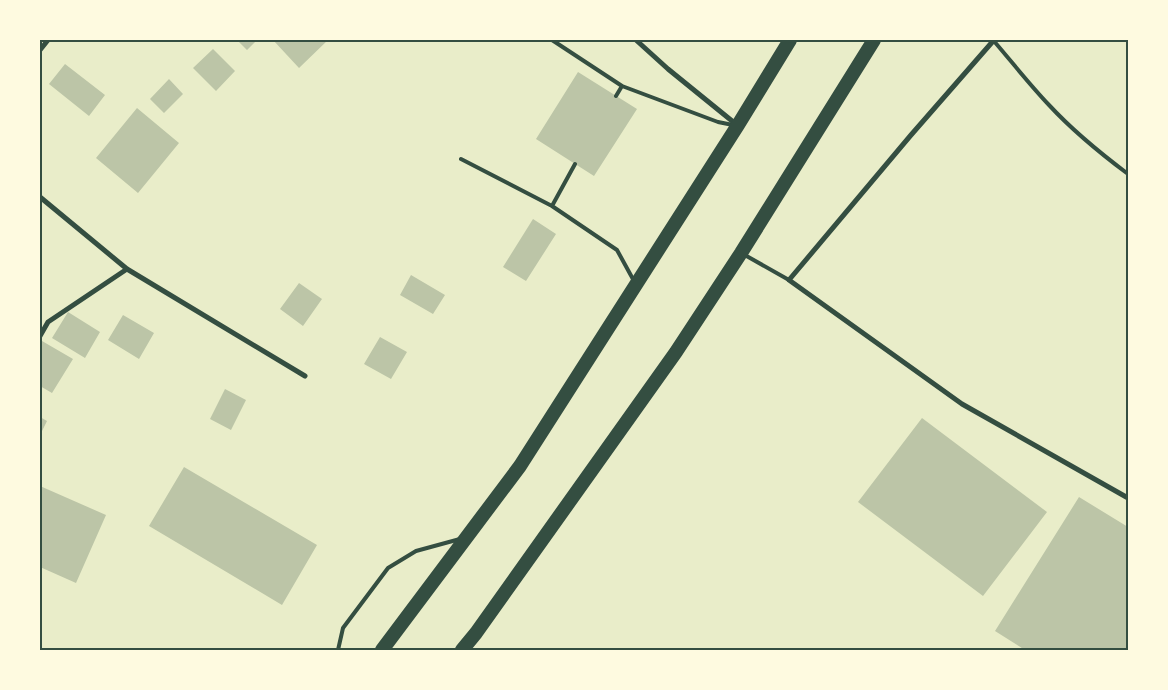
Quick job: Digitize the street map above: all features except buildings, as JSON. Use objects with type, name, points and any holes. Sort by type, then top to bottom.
[{"type":"highway","points":[[382,650],[520,466],[738,126],[790,40]]},
{"type":"highway","points":[[462,650],[676,352],[742,253],[874,40]]},
{"type":"street","points":[[40,50],[48,40]]},
{"type":"street","points":[[636,40],[738,126]]},
{"type":"street","points":[[994,40],[904,142],[789,280],[962,404],[1128,498]]},
{"type":"street","points":[[40,197],[128,269],[305,376]]},
{"type":"street","points":[[40,336],[48,322],[128,269]]},
{"type":"lane","points":[[552,40],[622,86],[718,122],[738,126]]},
{"type":"lane","points":[[994,40],[1048,104],[1088,143],[1128,174]]},
{"type":"lane","points":[[616,96],[622,86]]},
{"type":"lane","points":[[462,159],[552,206],[617,250],[636,286]]},
{"type":"lane","points":[[552,206],[576,164]]},
{"type":"lane","points":[[742,253],[789,280]]},
{"type":"lane","points":[[338,650],[343,628],[388,568],[416,551],[466,538]]}]
